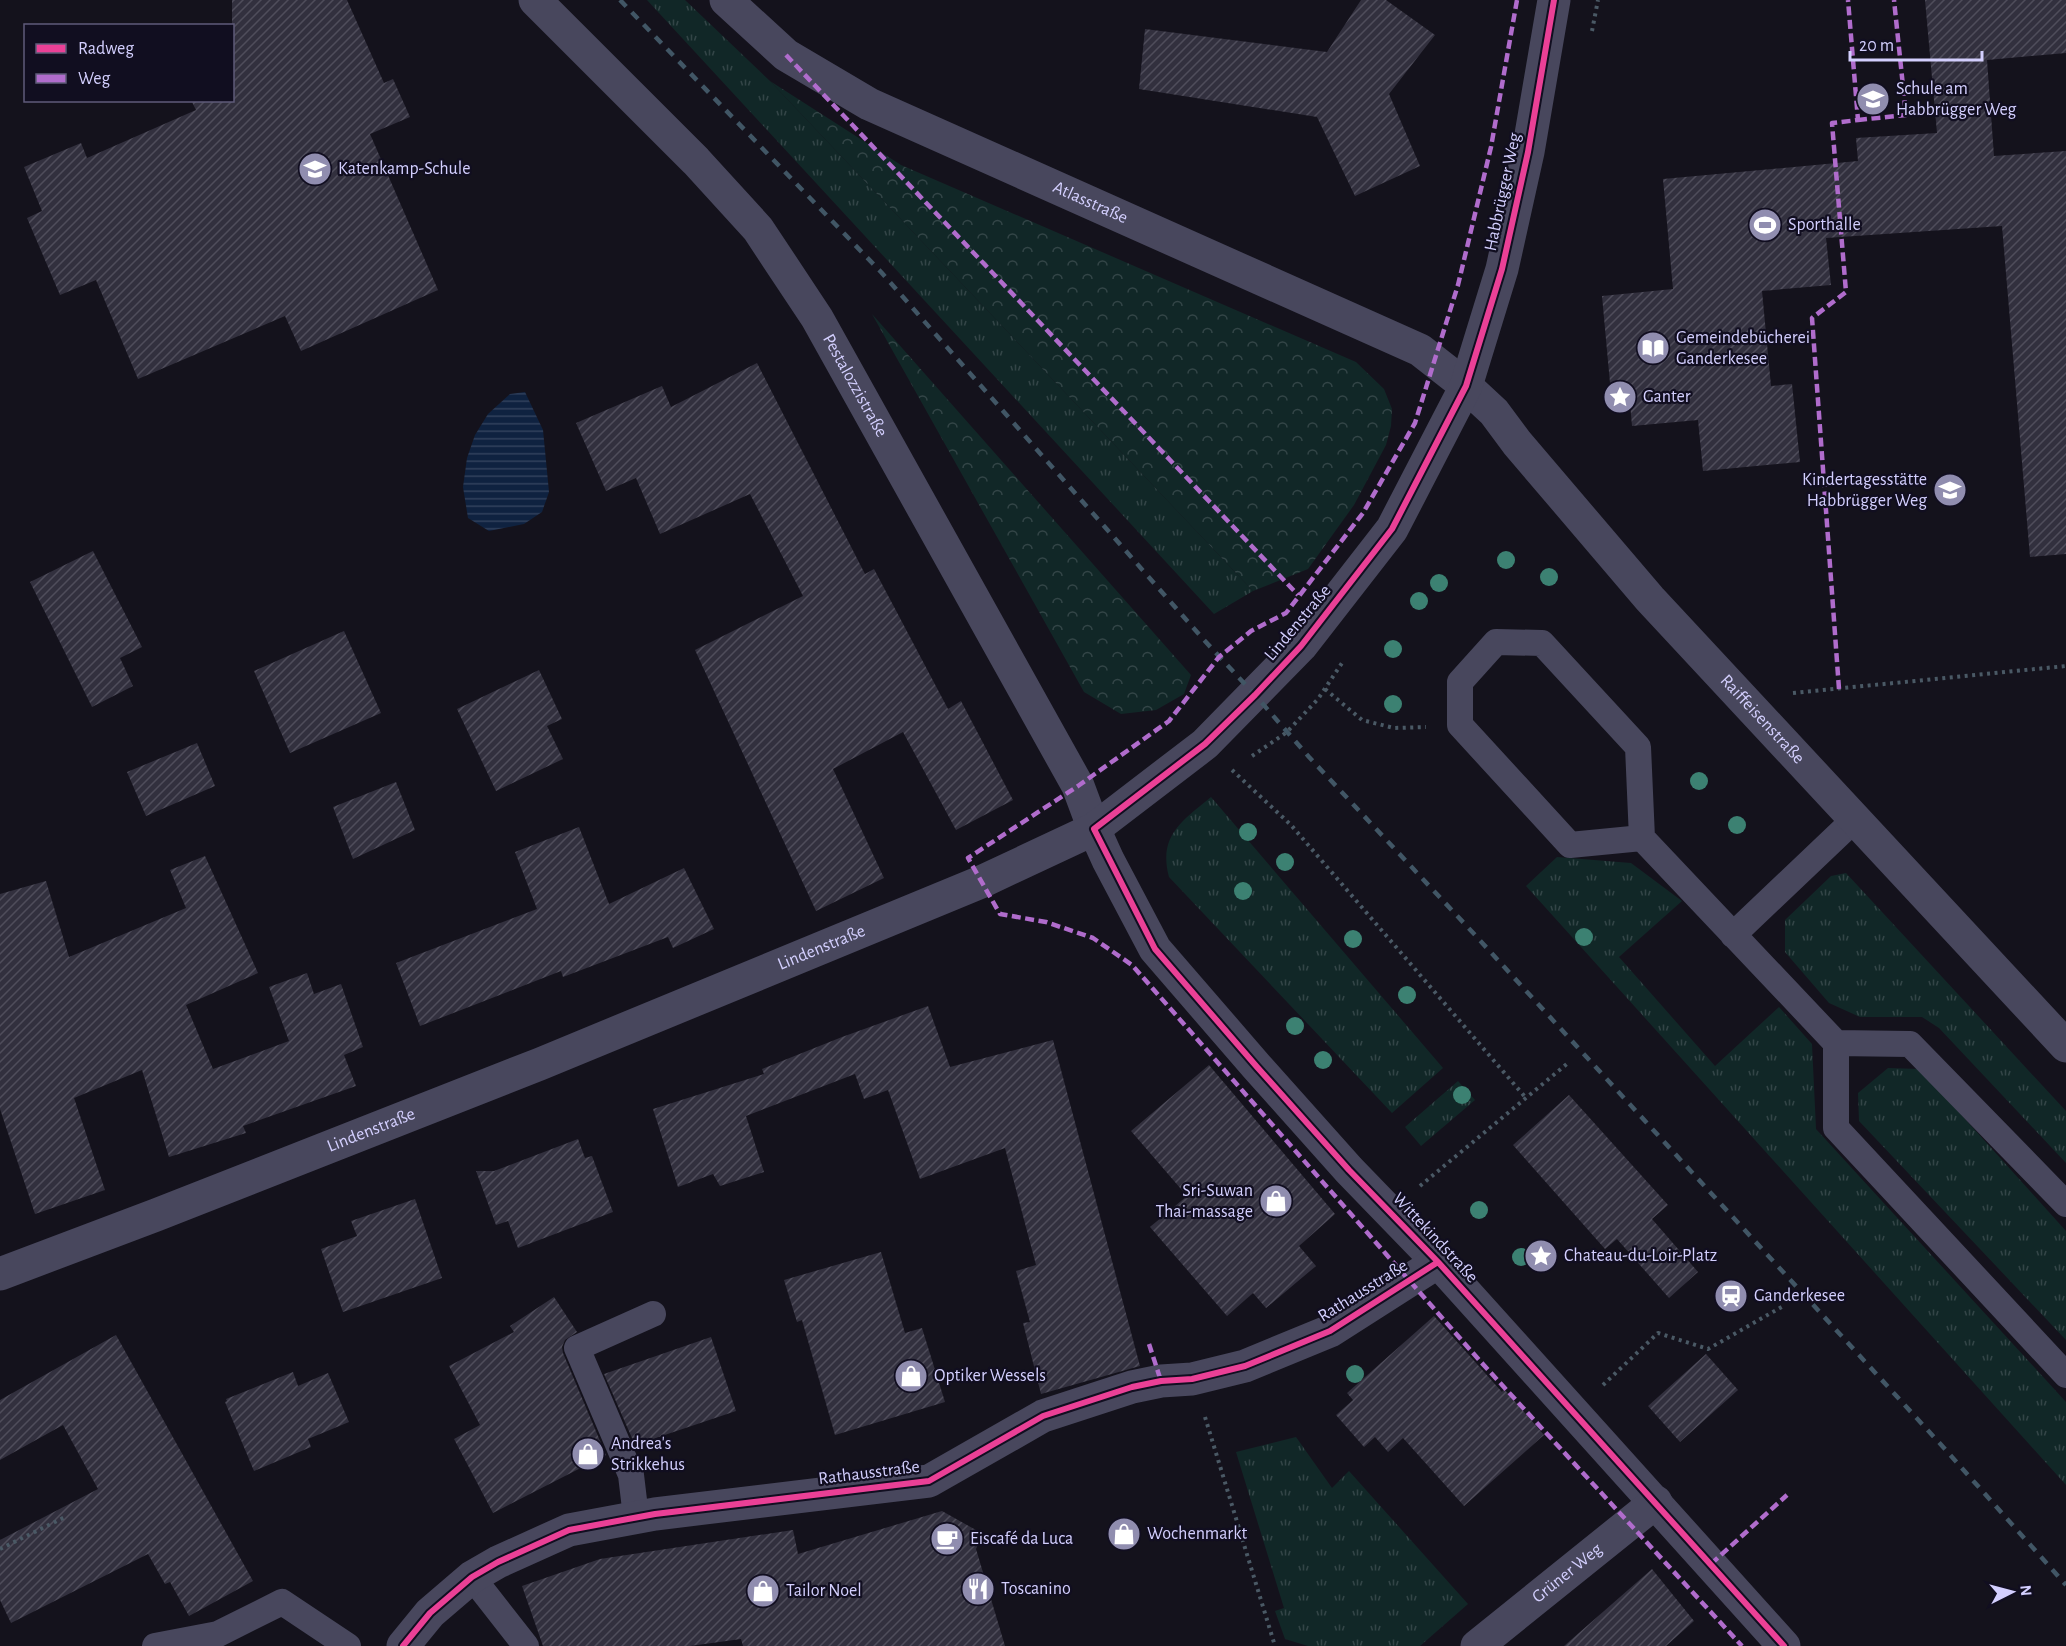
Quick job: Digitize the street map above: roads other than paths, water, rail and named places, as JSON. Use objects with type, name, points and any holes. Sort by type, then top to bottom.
[{"type":"street","name":"Pestalozzistraße","points":[[535,0],[696,161],[758,229],[817,318],[834,348],[1078,786],[1094,829]]},
{"type":"street","name":"Atlasstraße","points":[[726,0],[786,54],[869,104],[1420,350],[1466,386]]},
{"type":"street","name":"Habbrügger Weg","points":[[1466,386],[1502,269],[1528,152],[1554,0]]},
{"type":"street","name":"Lindenstraße","points":[[0,1274],[540,1064],[981,882],[1094,829],[1205,744],[1301,646],[1392,530],[1466,386]]},
{"type":"street","name":"Raiffeisenstraße","points":[[1466,386],[1494,412],[1517,443],[1650,599],[2066,1046]]},
{"type":"street","name":"Wittekindstraße","points":[[1094,829],[1155,949],[1349,1170],[1438,1262],[1784,1646]]},
{"type":"street","name":"Rathausstraße","points":[[403,1646],[430,1613],[472,1577],[498,1562],[569,1530],[636,1517],[928,1481],[1043,1416],[1132,1388],[1161,1381],[1192,1379],[1245,1366],[1330,1331],[1438,1262]]},
{"type":"street","name":"Grüner Weg","points":[[1477,1646],[1656,1502]]},
{"type":"lane","points":[[1642,838],[1570,845],[1460,725],[1460,682],[1496,642],[1542,643],[1638,747],[1642,838],[1836,1043],[1836,1128],[2066,1375]]},
{"type":"lane","points":[[1733,935],[1855,819]]},
{"type":"lane","points":[[1836,1043],[1910,1044],[2066,1204]]},
{"type":"lane","points":[[636,1517],[631,1476],[577,1348],[653,1314]]},
{"type":"lane","points":[[472,1577],[525,1646]]},
{"type":"lane","points":[[155,1646],[218,1634],[282,1602],[348,1646]]},
{"type":"water","points":[[525,392],[543,430],[549,492],[542,512],[524,524],[489,531],[468,518],[463,487],[467,458],[475,435],[488,414],[510,394]]},
{"type":"railway","points":[[620,0],[881,272],[1309,757],[1475,935],[1944,1448],[2066,1585]]},
{"type":"place","name":"Schule am Habbrügger Weg","points":[[1873,99]]},
{"type":"place","name":"Katenkamp-Schule","points":[[315,169]]},
{"type":"place","name":"Sporthalle","points":[[1765,225]]},
{"type":"place","name":"Gemeindebücherei Ganderkesee","points":[[1653,348]]},
{"type":"place","name":"Ganter","points":[[1620,397]]},
{"type":"place","name":"Kindertagesstätte Habbrügger Weg","points":[[1950,490]]},
{"type":"place","name":"Sri-Suwan Thai-massage","points":[[1276,1201]]},
{"type":"place","name":"Chateau-du-Loir-Platz","points":[[1541,1256]]},
{"type":"place","name":"Ganderkesee","points":[[1731,1296]]},
{"type":"place","name":"Optiker Wessels","points":[[911,1376]]},
{"type":"place","name":"Andrea's Strikkehus","points":[[588,1454]]},
{"type":"place","name":"Wochenmarkt","points":[[1124,1534]]},
{"type":"place","name":"Eiscafé da Luca","points":[[947,1539]]},
{"type":"place","name":"Toscanino","points":[[978,1589]]},
{"type":"place","name":"Tailor Noel","points":[[763,1591]]}]
